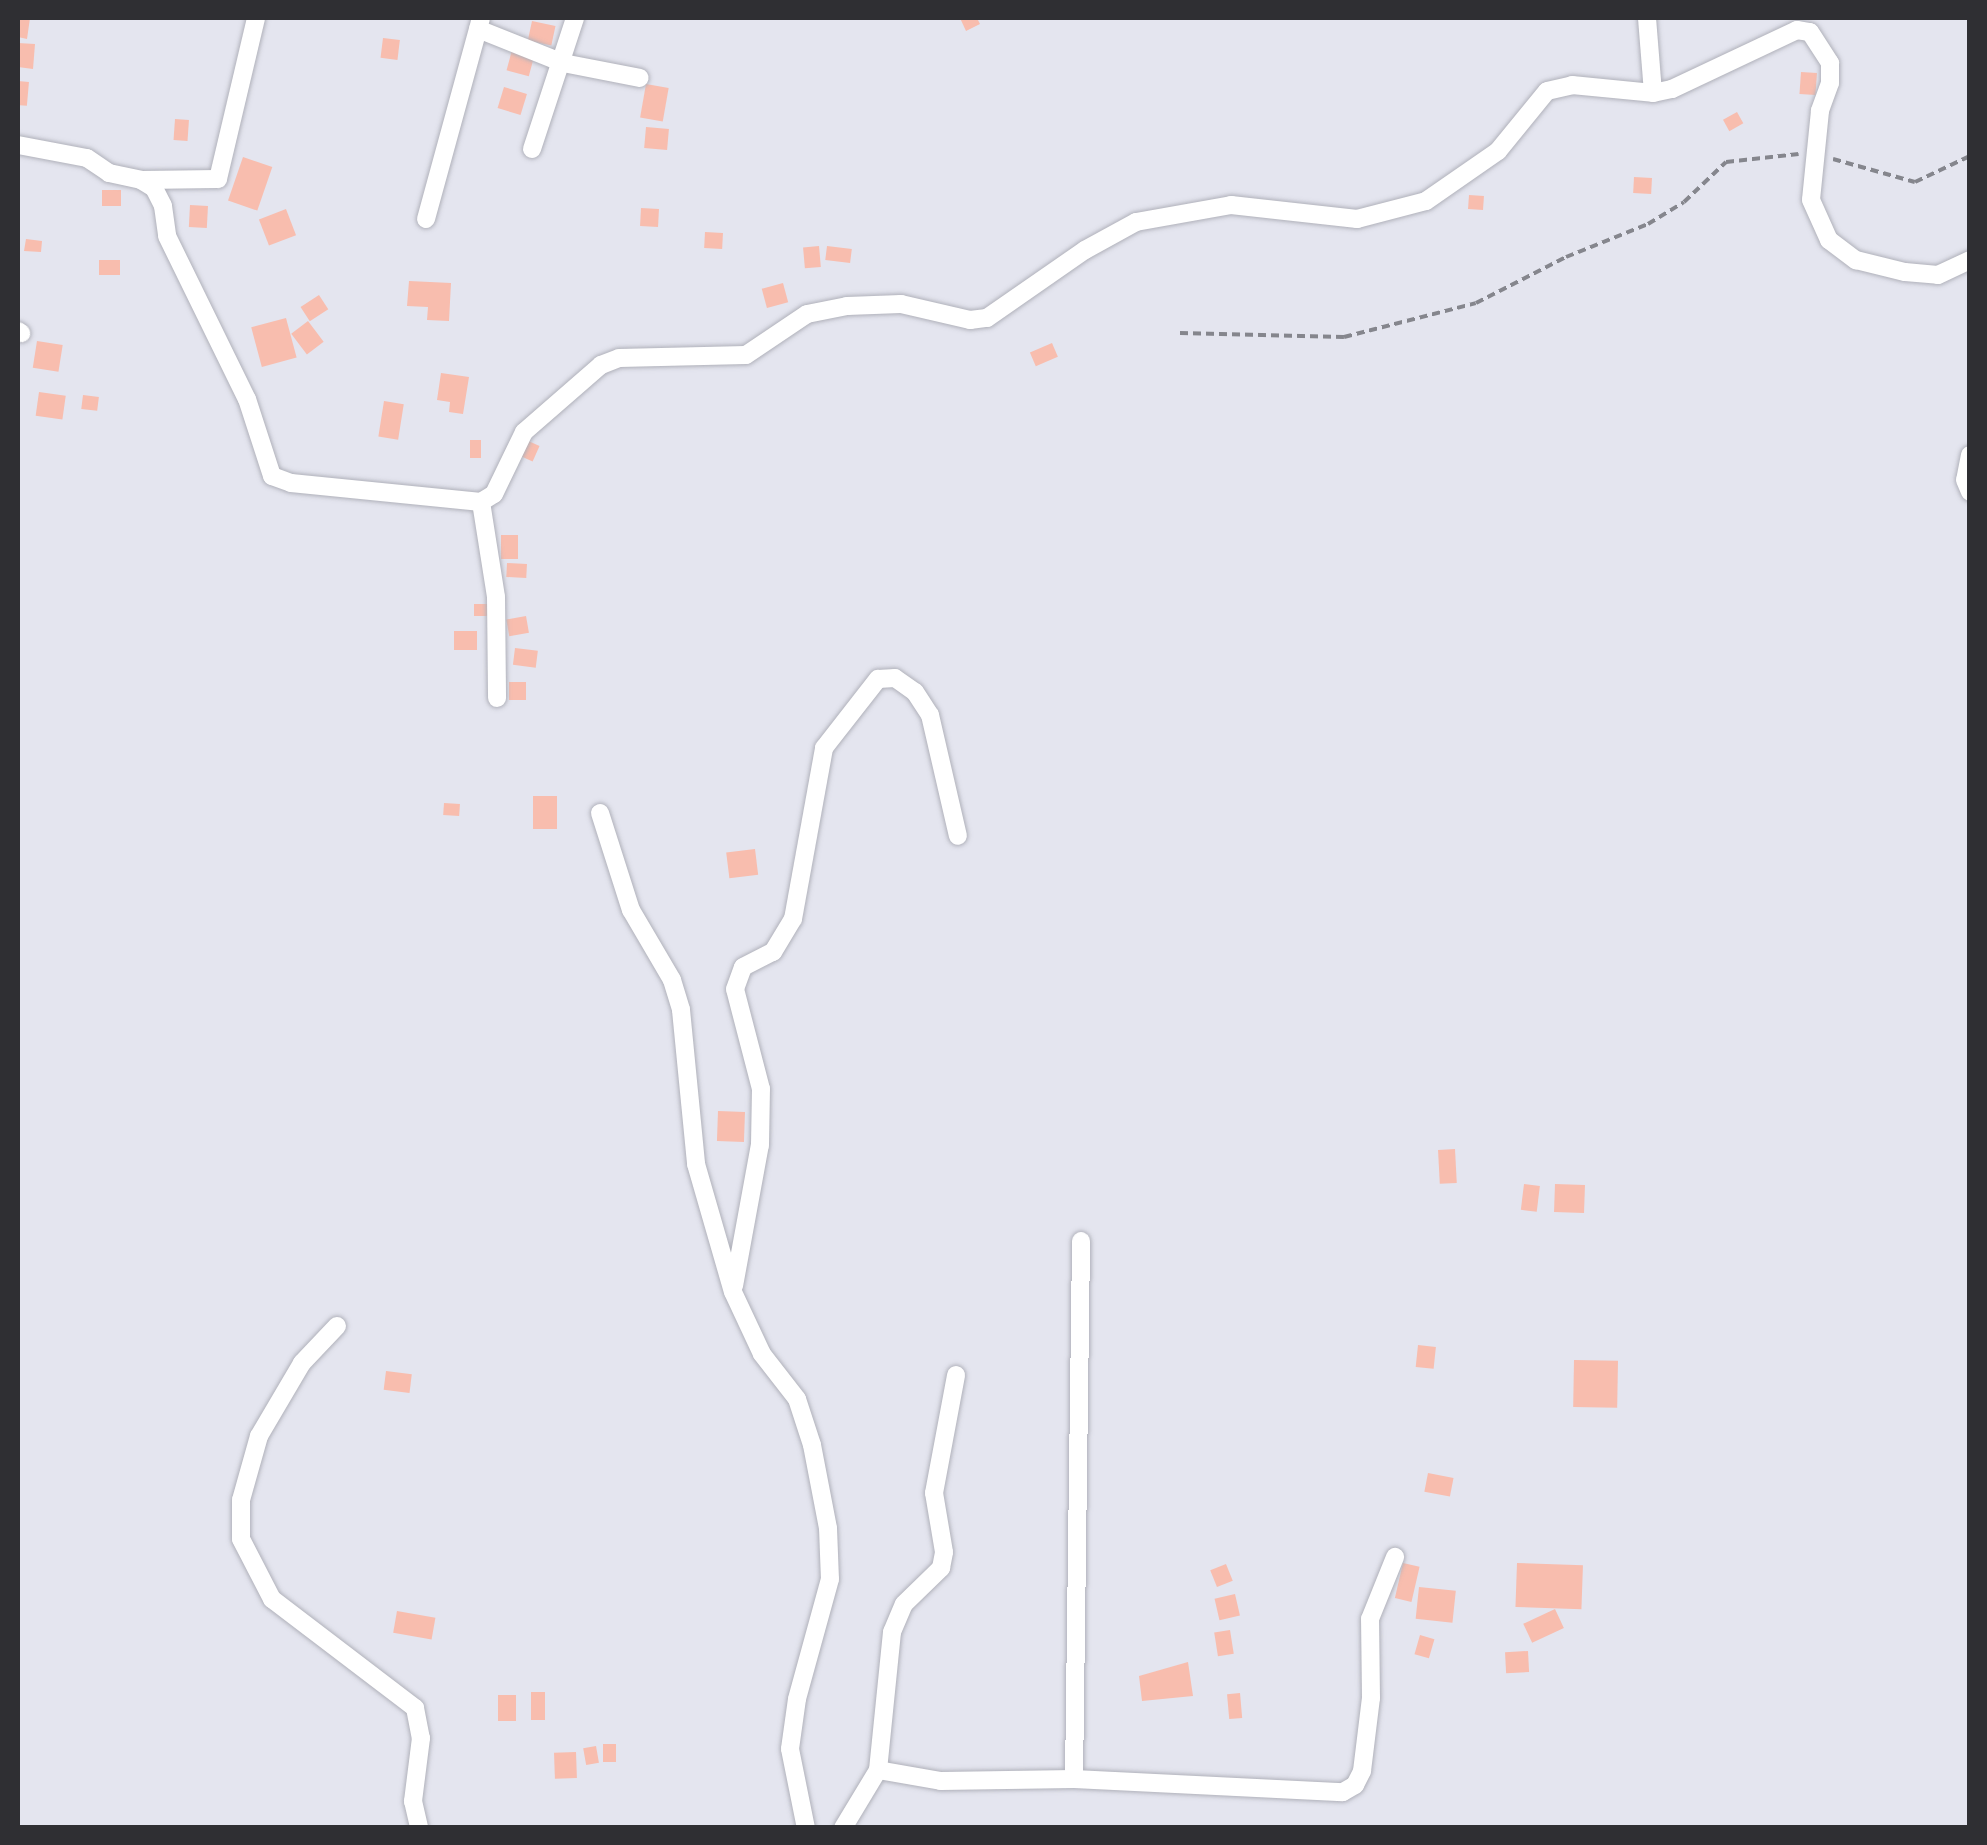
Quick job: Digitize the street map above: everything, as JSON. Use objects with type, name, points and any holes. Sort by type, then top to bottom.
[{"type":"street","points":[[18,145],[87,158],[109,173],[141,180],[218,179],[256,18]]},
{"type":"street","points":[[532,149],[575,18]]},
{"type":"street","points":[[1648,18],[1654,94]]},
{"type":"street","points":[[426,219],[479,23],[563,63],[640,78]]},
{"type":"street","points":[[141,180],[154,188],[162,206],[167,236],[247,399],[272,476],[290,483],[480,502],[494,494],[524,432],[600,365],[619,358],[746,355],[807,314],[847,306],[901,304],[970,320],[986,318],[1085,250],[1136,222],[1230,206],[1357,219],[1426,201],[1498,151],[1546,90],[1572,85],[1654,94],[1672,90],[1784,35],[1810,32],[1830,63],[1811,200],[1829,240],[1856,260],[1938,274],[1970,260]]},
{"type":"street","points":[[1970,455],[1965,480],[1970,492]]},
{"type":"street","points":[[480,502],[496,597],[497,698]]},
{"type":"street","points":[[734,1292],[760,1145],[761,1089],[735,988],[743,967],[772,952],[793,920],[824,748],[878,679],[895,678],[915,692],[930,716],[958,836]]},
{"type":"street","points":[[600,813],[631,910],[672,980],[681,1010],[684,1084],[696,1164],[734,1292],[762,1354],[797,1399],[812,1446],[828,1528],[830,1579],[797,1699],[790,1749],[806,1828]]},
{"type":"street","points":[[1074,1780],[1081,1241]]},
{"type":"street","points":[[336,1326],[302,1363],[260,1436],[241,1500],[240,1539],[272,1599],[416,1708],[421,1738],[413,1801],[419,1828]]},
{"type":"street","points":[[843,1828],[878,1770],[892,1632],[904,1604],[941,1568],[944,1552],[934,1493],[956,1375]]},
{"type":"street","points":[[878,1770],[941,1782],[1074,1780],[1343,1792],[1355,1785],[1362,1771],[1371,1698],[1370,1620],[1395,1557]]},
{"type":"path","points":[[1180,333],[1344,337],[1476,303],[1566,257],[1648,224],[1684,202],[1726,162],[1774,154],[1816,154],[1916,182],[1970,156]]},
{"type":"building","points":[[18,18],[30,18],[27,39],[18,37]]},
{"type":"building","points":[[960,18],[977,18],[980,24],[966,31]]},
{"type":"building","points":[[532,21],[555,26],[551,46],[528,41]]},
{"type":"building","points":[[383,38],[400,40],[397,60],[381,58]]},
{"type":"building","points":[[18,43],[35,44],[33,69],[18,67]]},
{"type":"building","points":[[512,50],[534,56],[529,76],[507,70]]},
{"type":"building","points":[[1801,72],[1817,73],[1815,95],[1799,94]]},
{"type":"building","points":[[18,81],[29,82],[27,106],[18,105]]},
{"type":"building","points":[[646,84],[669,88],[663,121],[640,117]]},
{"type":"building","points":[[504,87],[527,94],[521,115],[498,108]]},
{"type":"building","points":[[1737,112],[1743,123],[1729,131],[1723,120]]},
{"type":"building","points":[[175,119],[189,120],[188,141],[174,140]]},
{"type":"building","points":[[646,127],[669,129],[667,150],[644,148]]},
{"type":"building","points":[[243,157],[272,167],[257,211],[228,200]]},
{"type":"building","points":[[1634,177],[1652,178],[1651,194],[1633,193]]},
{"type":"building","points":[[102,190],[121,190],[121,206],[102,206]]},
{"type":"building","points":[[1469,195],[1484,196],[1483,210],[1468,209]]},
{"type":"building","points":[[190,205],[208,206],[207,228],[189,227]]},
{"type":"building","points":[[641,208],[659,209],[658,227],[640,226]]},
{"type":"building","points":[[286,209],[296,235],[269,246],[259,219]]},
{"type":"building","points":[[705,232],[723,233],[722,249],[704,248]]},
{"type":"building","points":[[26,239],[42,241],[41,252],[24,251]]},
{"type":"building","points":[[819,246],[821,267],[805,268],[803,247]]},
{"type":"building","points":[[827,246],[852,249],[850,263],[825,260]]},
{"type":"building","points":[[99,260],[120,260],[120,275],[99,275]]},
{"type":"building","points":[[409,281],[451,283],[449,321],[427,320],[428,307],[407,306]]},
{"type":"building","points":[[783,283],[788,302],[767,308],[762,289]]},
{"type":"building","points":[[319,295],[328,309],[310,321],[301,307]]},
{"type":"building","points":[[286,318],[297,358],[262,367],[251,327]]},
{"type":"building","points":[[308,321],[324,342],[307,354],[291,334]]},
{"type":"building","points":[[37,341],[63,345],[58,372],[33,368]]},
{"type":"building","points":[[1052,343],[1058,357],[1036,366],[1030,352]]},
{"type":"building","points":[[441,373],[469,377],[463,414],[449,412],[450,402],[437,400]]},
{"type":"building","points":[[39,392],[66,396],[62,420],[36,416]]},
{"type":"building","points":[[83,395],[99,397],[97,411],[81,409]]},
{"type":"building","points":[[384,401],[404,404],[398,440],[378,437]]},
{"type":"building","points":[[524,439],[540,446],[533,461],[517,455]]},
{"type":"building","points":[[470,440],[481,440],[481,458],[470,458]]},
{"type":"building","points":[[501,535],[518,535],[518,559],[501,559]]},
{"type":"building","points":[[507,563],[527,564],[526,578],[506,577]]},
{"type":"building","points":[[474,604],[491,604],[491,616],[474,616]]},
{"type":"building","points":[[526,616],[529,633],[509,636],[506,619]]},
{"type":"building","points":[[454,631],[477,631],[477,650],[454,650]]},
{"type":"building","points":[[515,648],[538,651],[536,668],[513,665]]},
{"type":"building","points":[[509,682],[526,682],[526,700],[509,700]]},
{"type":"building","points":[[533,796],[557,796],[557,829],[533,829]]},
{"type":"building","points":[[444,803],[460,804],[459,816],[443,815]]},
{"type":"building","points":[[755,849],[758,875],[729,878],[726,853]]},
{"type":"building","points":[[718,1111],[745,1112],[744,1142],[717,1141]]},
{"type":"building","points":[[1455,1149],[1457,1183],[1440,1184],[1438,1150]]},
{"type":"building","points":[[1524,1184],[1540,1186],[1537,1212],[1521,1210]]},
{"type":"building","points":[[1555,1184],[1585,1185],[1584,1213],[1554,1212]]},
{"type":"building","points":[[1418,1345],[1436,1347],[1434,1369],[1416,1367]]},
{"type":"building","points":[[1574,1360],[1618,1361],[1617,1408],[1573,1407]]},
{"type":"building","points":[[386,1371],[412,1374],[409,1393],[384,1390]]},
{"type":"building","points":[[1428,1473],[1454,1478],[1450,1497],[1424,1492]]},
{"type":"building","points":[[1403,1563],[1420,1567],[1411,1602],[1395,1598]]},
{"type":"building","points":[[1517,1563],[1583,1565],[1581,1609],[1515,1607]]},
{"type":"building","points":[[1226,1564],[1233,1581],[1217,1587],[1210,1570]]},
{"type":"building","points":[[1419,1587],[1456,1591],[1452,1623],[1416,1619]]},
{"type":"building","points":[[1235,1594],[1240,1615],[1219,1620],[1215,1599]]},
{"type":"building","points":[[1555,1609],[1564,1628],[1532,1643],[1523,1624]]},
{"type":"building","points":[[397,1611],[435,1618],[432,1639],[393,1633]]},
{"type":"building","points":[[1230,1630],[1234,1654],[1218,1656],[1214,1633]]},
{"type":"building","points":[[1420,1635],[1434,1639],[1429,1658],[1414,1654]]},
{"type":"building","points":[[1528,1651],[1529,1672],[1506,1673],[1505,1652]]},
{"type":"building","points":[[1188,1662],[1193,1696],[1142,1701],[1139,1676]]},
{"type":"building","points":[[531,1692],[545,1692],[545,1720],[531,1720]]},
{"type":"building","points":[[1240,1693],[1242,1718],[1229,1719],[1227,1694]]},
{"type":"building","points":[[498,1695],[516,1695],[516,1721],[498,1721]]},
{"type":"building","points":[[603,1744],[616,1744],[616,1762],[603,1762]]},
{"type":"building","points":[[596,1746],[599,1763],[586,1765],[583,1748]]},
{"type":"building","points":[[576,1752],[577,1778],[555,1779],[554,1753]]}]
